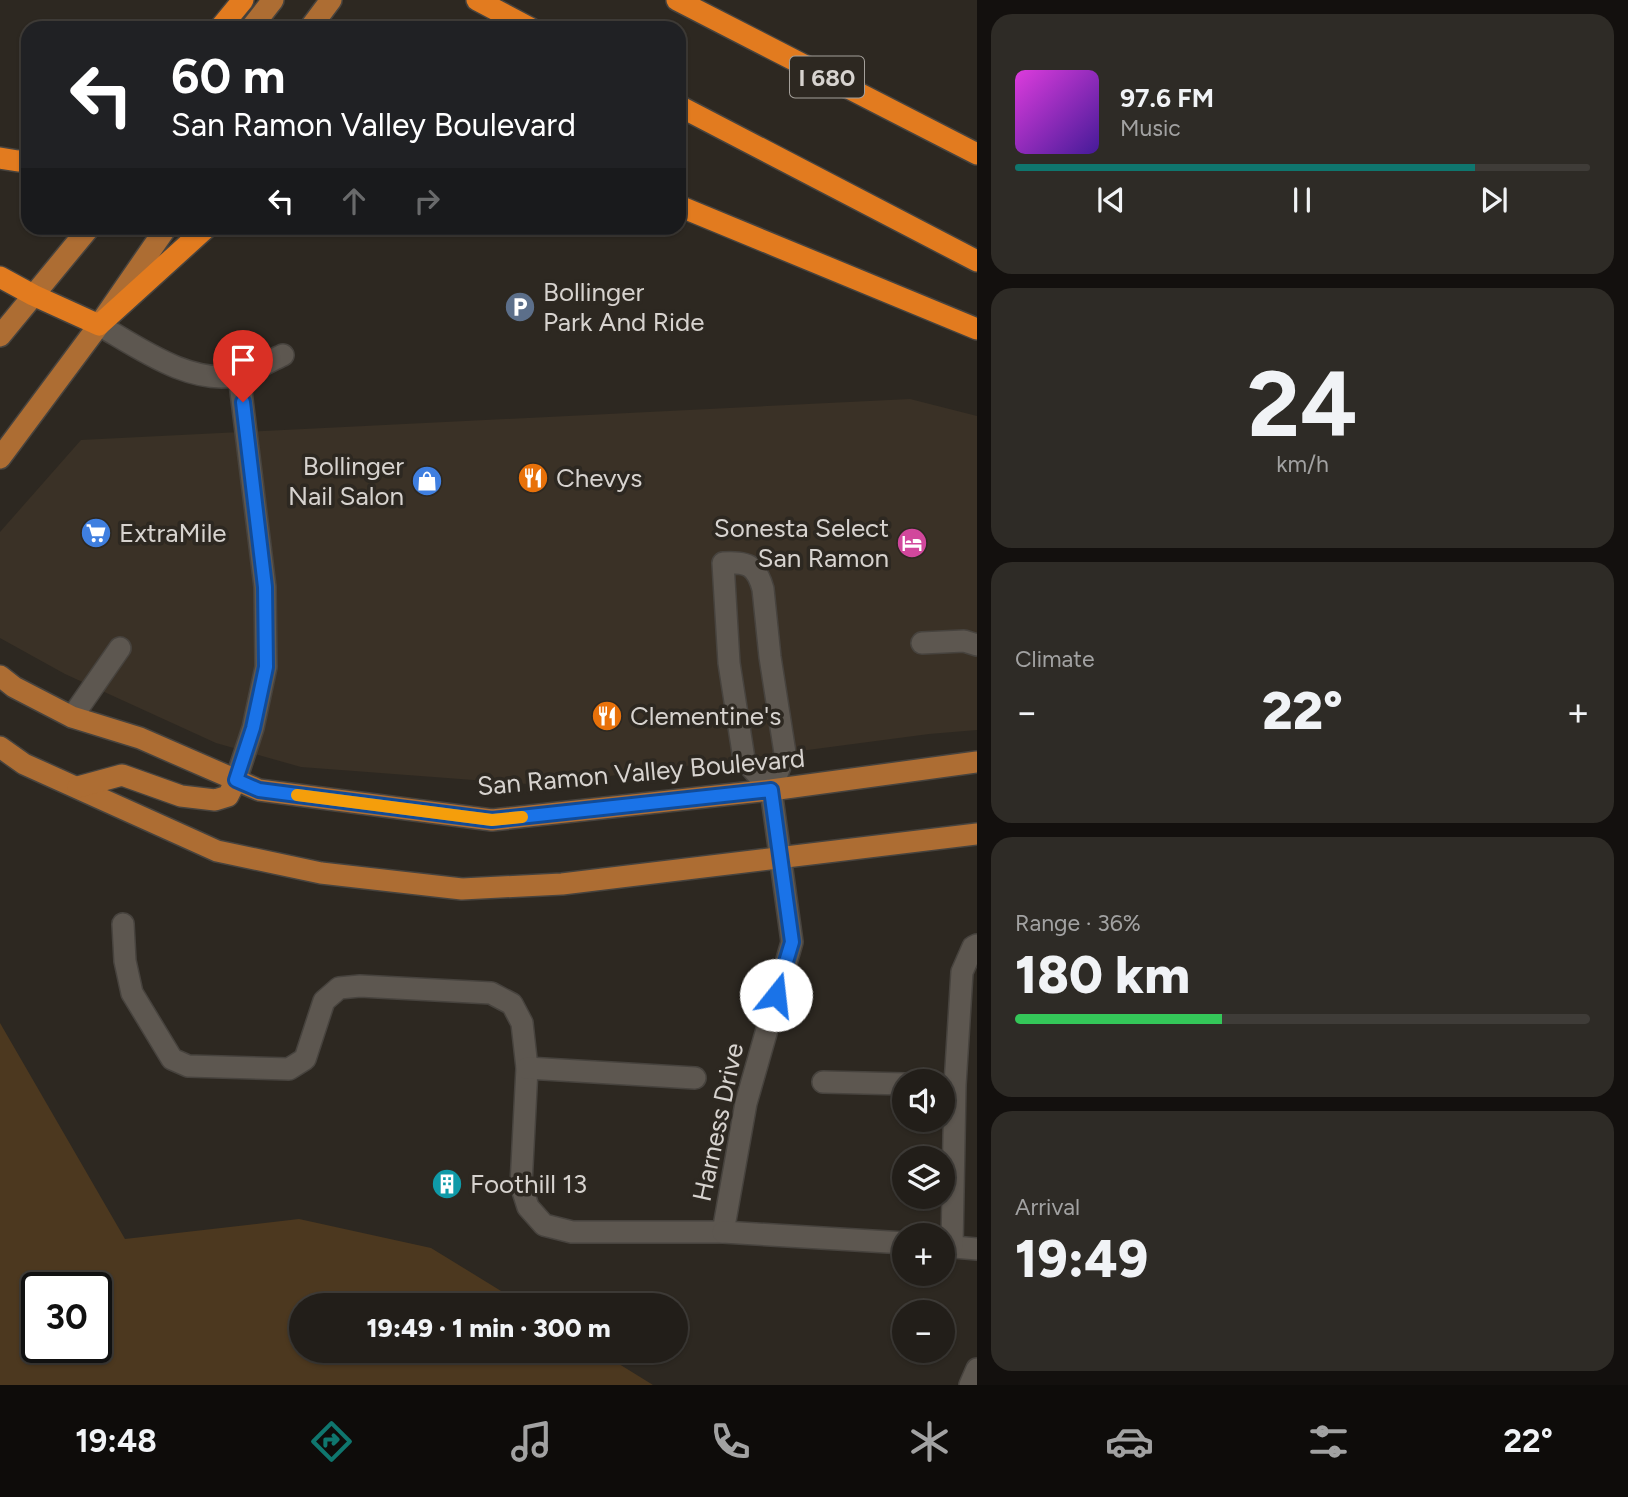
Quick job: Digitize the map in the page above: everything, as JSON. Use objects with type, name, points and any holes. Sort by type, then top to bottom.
[{"type":"highway","points":[[226,21],[243,0]]},
{"type":"highway","points":[[477,0],[517,21]]},
{"type":"highway","name":"I 680","points":[[677,0],[977,155]]},
{"type":"highway","points":[[686,110],[977,261]]},
{"type":"highway","points":[[0,158],[21,161]]},
{"type":"highway","points":[[686,209],[977,329]]},
{"type":"highway","points":[[0,276],[33,295],[99,325],[198,235]]},
{"type":"main road","points":[[256,21],[273,0]]},
{"type":"main road","points":[[0,336],[83,235]]},
{"type":"main road","points":[[0,458],[99,325],[161,235]]},
{"type":"main road","name":"San Ramon Valley Boulevard","points":[[0,676],[14,687],[72,717],[140,738],[259,790],[492,820],[771,790],[977,762]]},
{"type":"main road","points":[[0,747],[24,764],[217,851],[321,873],[462,889],[562,884],[977,834]]},
{"type":"main road","points":[[78,787],[122,775],[181,796],[215,800],[228,796],[236,780]]},
{"type":"street","points":[[99,325],[167,365],[211,376],[239,374],[284,355]]},
{"type":"street","points":[[236,780],[253,728],[266,667],[265,587],[239,374]]},
{"type":"street","points":[[723,562],[742,562],[753,569],[760,578],[763,589],[785,754],[771,790],[744,759],[729,663],[723,562]]},
{"type":"street","points":[[922,643],[964,642],[977,645]]},
{"type":"street","points":[[72,717],[120,648]]},
{"type":"street","name":"Harness Drive","points":[[123,924],[125,961],[132,993],[172,1059],[188,1066],[289,1069],[305,1059],[324,1000],[339,988],[360,986],[491,993],[512,1003],[522,1023],[527,1068],[521,1185],[528,1207],[544,1225],[572,1232],[723,1232],[746,1103],[792,942],[771,790]]},
{"type":"street","points":[[951,1069],[962,972],[973,947],[977,945]]},
{"type":"street","points":[[527,1068],[695,1078]]},
{"type":"street","points":[[823,1082],[892,1084]]},
{"type":"street","points":[[948,1223],[949,1132]]},
{"type":"street","points":[[723,1232],[892,1242]]},
{"type":"street","points":[[955,1247],[977,1249]]},
{"type":"street","points":[[970,1385],[977,1368]]},
{"type":"shaded area","points":[[910,399],[977,416],[977,730],[541,785],[301,767],[216,743],[65,674],[0,638],[0,532],[81,440]]},
{"type":"shaded area","points":[[0,1023],[125,1239],[299,1219],[431,1248],[504,1293],[289,1293],[289,1363],[617,1363],[653,1385],[0,1385]]},
{"type":"slow traffic","points":[[297,795],[492,820],[522,817]]},
{"type":"place","name":"Bollinger Park And Ride","points":[[520,307]]},
{"type":"place","name":"Chevys","points":[[533,478]]},
{"type":"place","name":"Bollinger Nail Salon","points":[[427,481]]},
{"type":"place","name":"ExtraMile","points":[[96,533]]},
{"type":"place","name":"Sonesta Select San Ramon","points":[[912,543]]},
{"type":"place","name":"Clementine's","points":[[607,716]]},
{"type":"place","name":"Foothill 13","points":[[447,1184]]},
{"type":"route","points":[[243,402],[265,587],[266,667],[253,728],[236,780],[259,790],[492,820],[771,790],[792,942],[776,995]]}]
